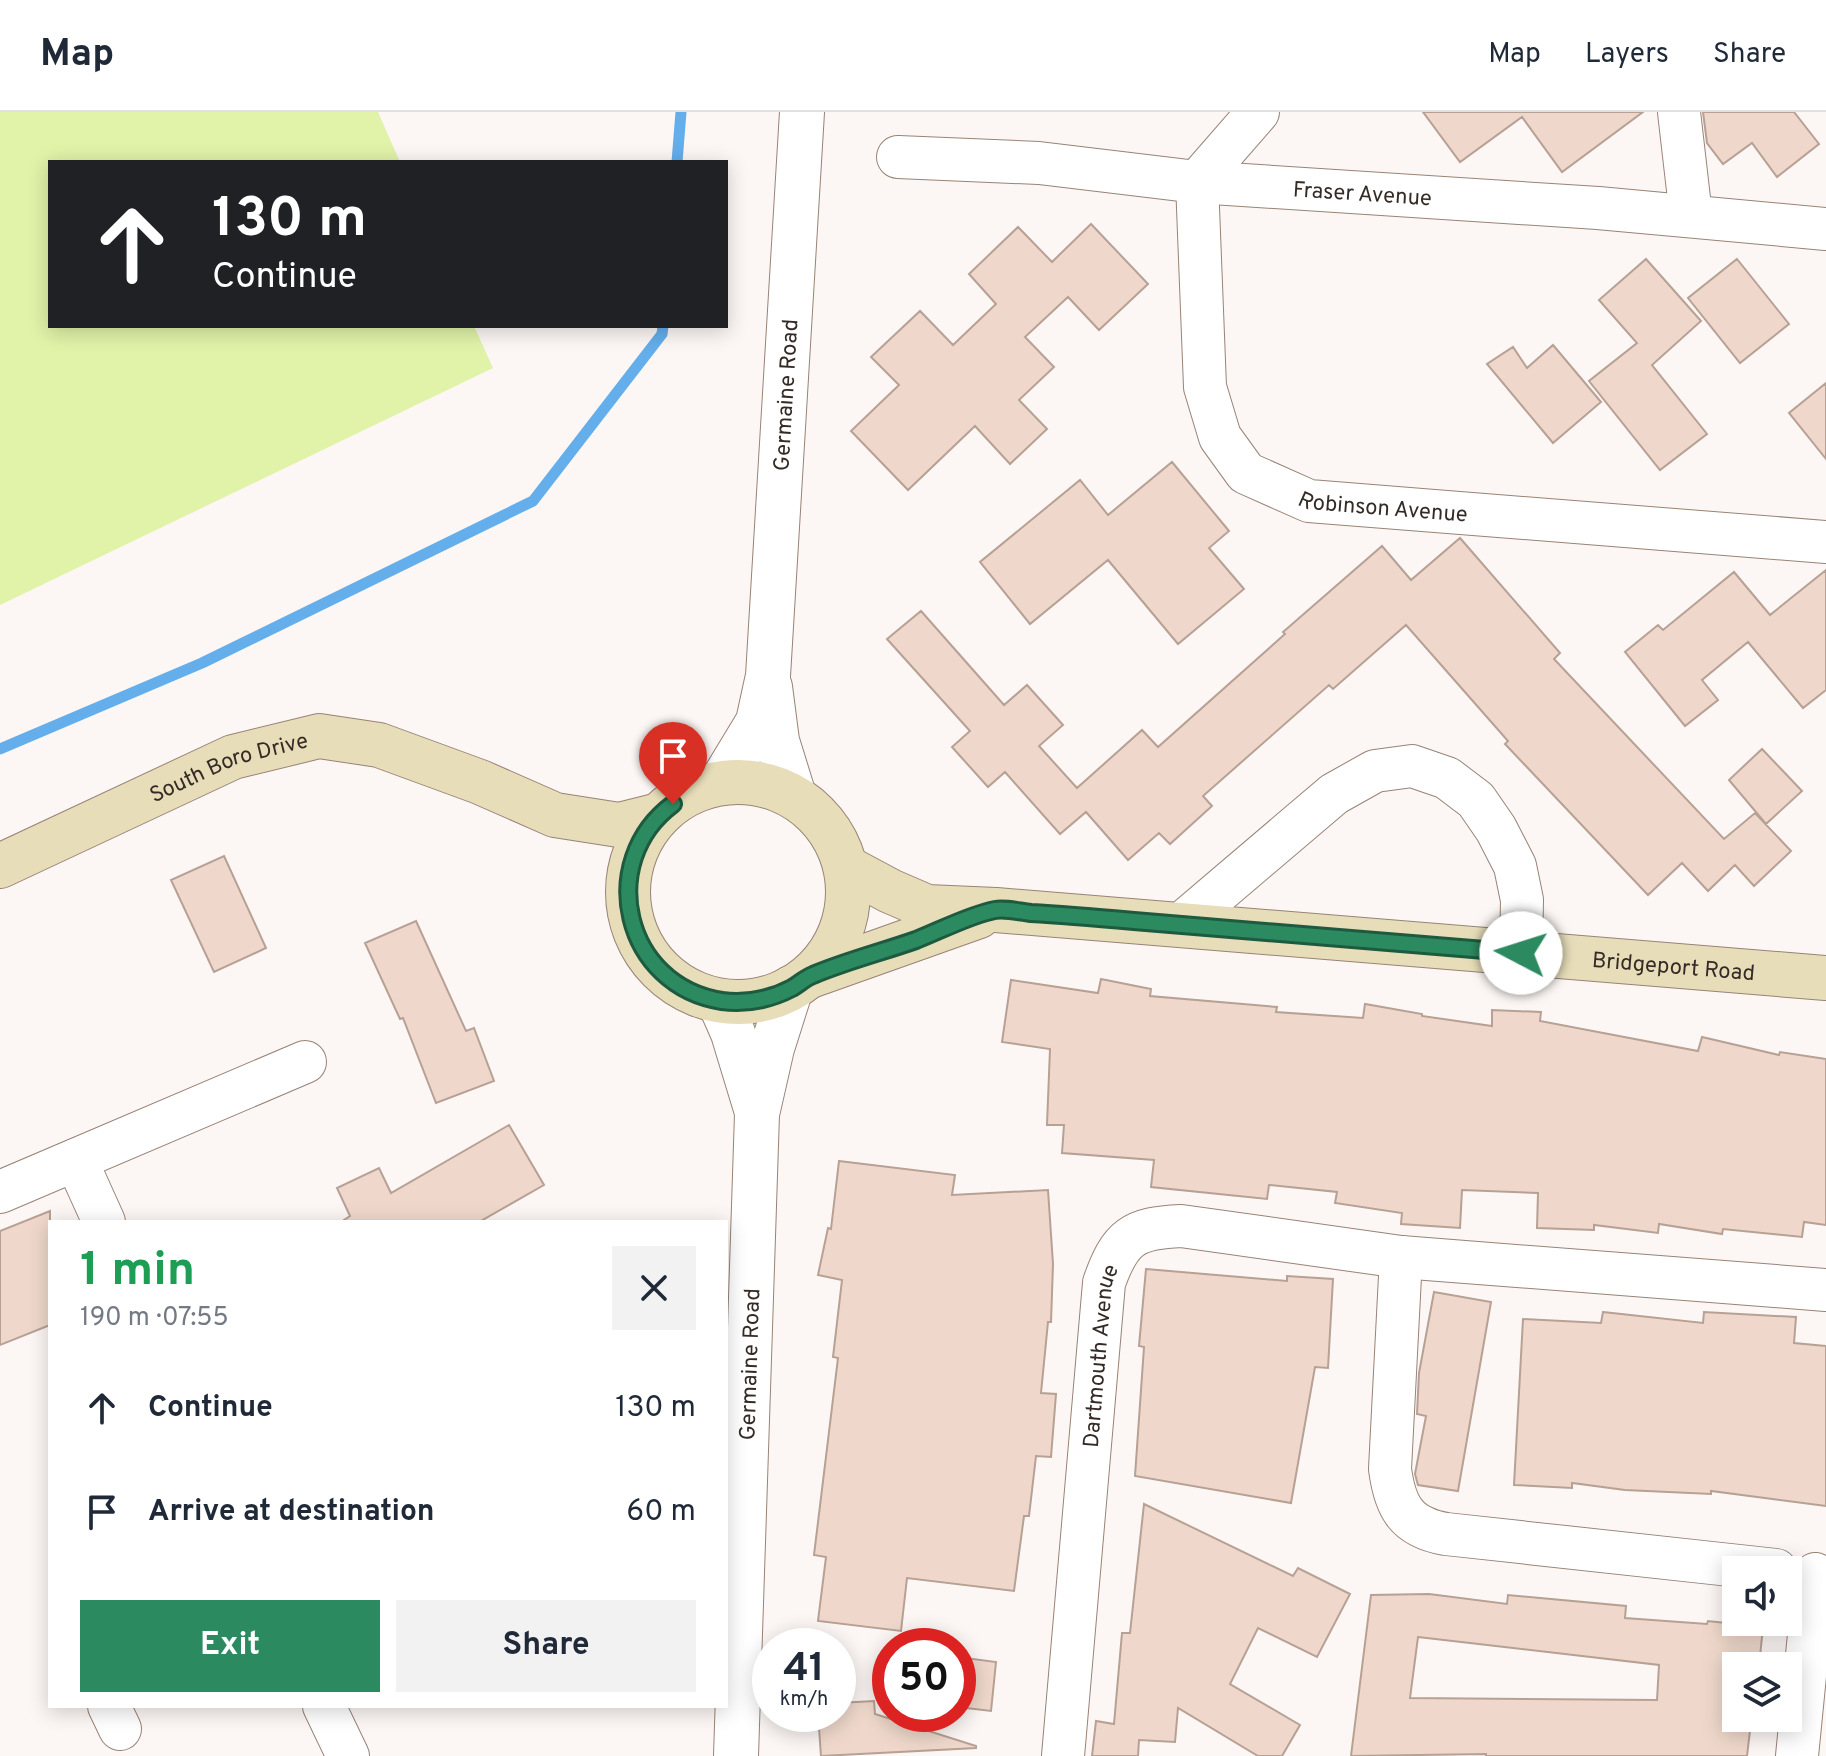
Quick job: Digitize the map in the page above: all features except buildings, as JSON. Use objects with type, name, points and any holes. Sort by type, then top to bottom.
[{"type":"main road","name":"South Boro Drive","points":[[0,866],[233,757],[319,736],[379,745],[480,782],[555,815],[619,825],[659,815]]},
{"type":"main road","points":[[751,782],[781,789],[794,796],[818,815],[836,839],[847,868],[849,898],[837,942],[800,982],[755,1001],[719,1001],[690,991],[664,974],[644,950],[631,922],[627,891],[630,867],[641,839],[659,815],[688,793],[721,783],[751,782]]},
{"type":"main road","name":"South Boro Drive","points":[[555,815],[613,872],[627,891]]},
{"type":"main road","name":"Bridgeport Road","points":[[847,868],[927,907],[996,910],[1826,978]]},
{"type":"main road","name":"Bridgeport Road","points":[[800,982],[996,910]]},
{"type":"street","name":"Germaine Road","points":[[721,783],[758,722],[768,676],[802,112]]},
{"type":"street","points":[[1197,182],[1258,112]]},
{"type":"street","points":[[1679,112],[1691,216]]},
{"type":"street","name":"Fraser Avenue","points":[[898,157],[1039,163],[1197,182],[1598,208],[1826,229]]},
{"type":"street","name":"Robinson Avenue","points":[[1197,182],[1205,387],[1220,437],[1246,473],[1309,501],[1826,542]]},
{"type":"street","name":"Germaine Road","points":[[768,676],[777,741],[794,796]]},
{"type":"street","points":[[1180,925],[1334,794],[1375,771],[1412,766],[1447,778],[1476,800],[1496,829],[1515,866],[1522,900],[1521,953]]},
{"type":"street","name":"Germaine Road","points":[[736,1756],[757,1114],[772,1048],[800,982]]},
{"type":"street","name":"Germaine Road","points":[[719,1001],[733,1033],[757,1114]]},
{"type":"street","points":[[0,1192],[305,1062]]},
{"type":"street","points":[[76,1160],[103,1220]]},
{"type":"street","name":"Dartmouth Avenue","points":[[1063,1756],[1104,1283],[1113,1256],[1130,1237],[1155,1227],[1181,1226],[1401,1257],[1826,1290]]},
{"type":"street","points":[[1401,1257],[1390,1469],[1393,1495],[1408,1518],[1426,1531],[1446,1534],[1722,1564]]},
{"type":"street","points":[[1797,1756],[1800,1636]]},
{"type":"street","points":[[325,1708],[348,1756]]},
{"type":"green space","points":[[0,112],[378,112],[399,160],[48,160],[48,328],[475,328],[493,368],[0,605]]},
{"type":"waterway","points":[[677,160],[681,112]]},
{"type":"waterway","points":[[0,749],[202,663],[533,501],[662,334],[663,328]]},
{"type":"route","points":[[673,804],[659,815],[641,839],[630,867],[627,891],[631,922],[644,950],[664,974],[690,991],[719,1001],[755,1001],[858,957],[906,944],[996,910],[1521,953]]}]
